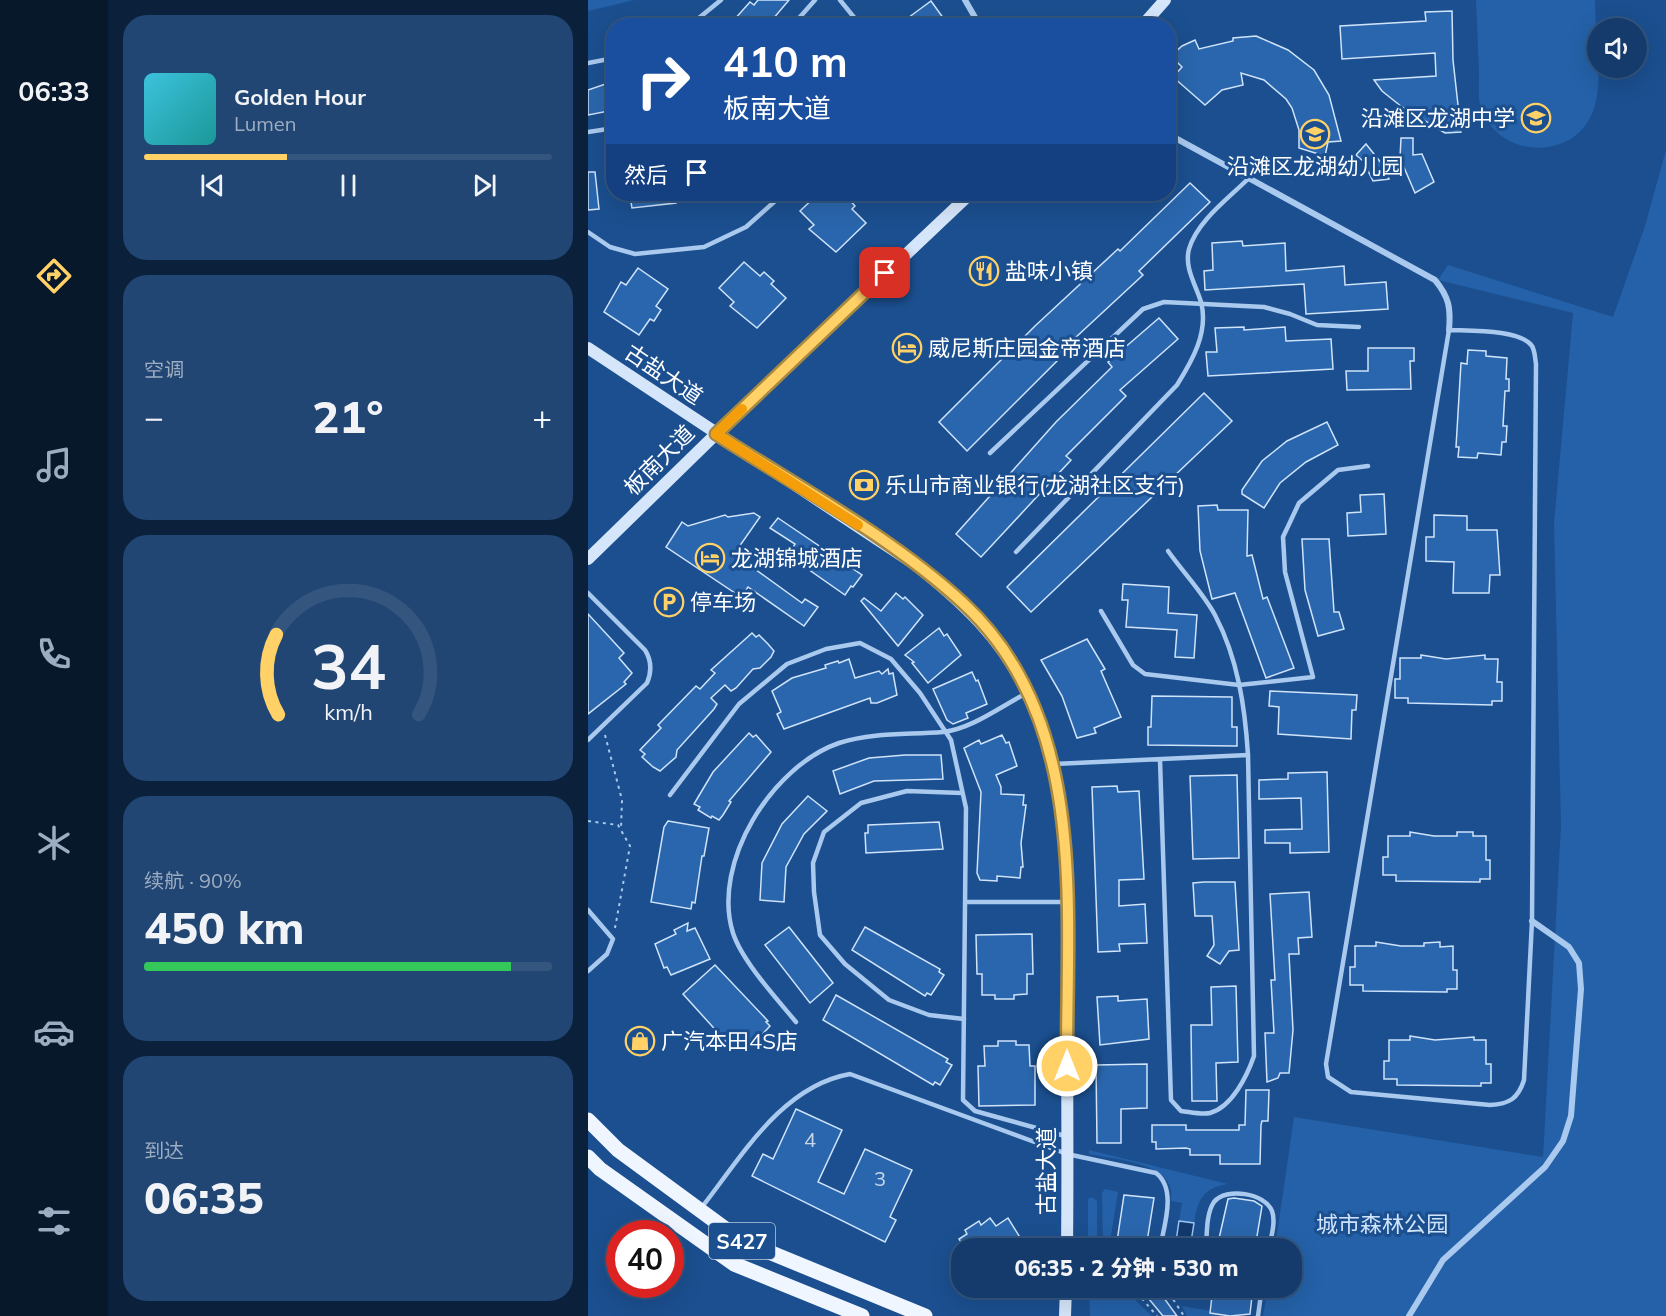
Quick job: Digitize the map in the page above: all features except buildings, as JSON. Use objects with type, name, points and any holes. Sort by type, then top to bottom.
[{"type":"main road","name":"S427","points":[[588,1120],[618,1150],[742,1241],[925,1316]]},
{"type":"main road","name":"S427","points":[[588,1157],[600,1169],[734,1264],[862,1316]]},
{"type":"street","points":[[965,0],[975,18]]},
{"type":"street","points":[[1149,18],[1164,0]]},
{"type":"street","points":[[1176,138],[1435,280],[1446,293],[1451,307],[1449,330]]},
{"type":"street","name":"板南大道","points":[[588,559],[716,434],[963,201]]},
{"type":"street","name":"古盐大道","points":[[588,348],[916,565],[962,603],[990,631],[1028,693],[1054,764],[1065,833],[1066,1238]]},
{"type":"street","points":[[1409,1316],[1443,1260],[1545,1167],[1563,1141],[1571,1116],[1581,989],[1579,963],[1569,947],[1532,921]]},
{"type":"street","points":[[1065,1316],[1066,1298]]},
{"type":"lane","points":[[699,18],[721,0]]},
{"type":"lane","points":[[799,18],[815,0]]},
{"type":"lane","points":[[840,0],[855,18]]},
{"type":"lane","points":[[588,63],[606,60]]},
{"type":"lane","points":[[588,132],[606,129]]},
{"type":"lane","points":[[1016,552],[1177,385],[1194,359],[1203,327],[1202,304],[1189,270],[1190,248],[1205,222],[1249,178]]},
{"type":"lane","points":[[588,232],[610,247],[635,254],[704,247],[746,227],[775,201]]},
{"type":"lane","points":[[990,453],[1143,309],[1164,302],[1264,307],[1317,325],[1359,327]]},
{"type":"lane","points":[[1449,330],[1511,334],[1526,340],[1533,348],[1536,364],[1532,921],[1524,1080],[1520,1092],[1508,1104],[1490,1105],[1351,1092],[1328,1077],[1326,1064],[1449,330]]},
{"type":"lane","points":[[1101,611],[1133,664],[1145,675],[1239,686],[1312,677],[1285,572],[1283,537],[1299,503],[1338,470],[1368,466]]},
{"type":"lane","points":[[1160,760],[1171,1100],[1181,1111],[1208,1113],[1222,1108],[1248,1074],[1254,1056],[1245,705],[1214,614],[1168,551]]},
{"type":"lane","points":[[588,593],[645,650],[651,661],[647,683],[588,740]]},
{"type":"lane","points":[[670,795],[739,704],[787,664],[826,649],[860,643],[891,659],[920,693],[951,740],[966,808],[963,1101],[975,1112],[1067,1136]]},
{"type":"lane","points":[[796,1022],[758,975],[734,934],[729,897],[738,848],[762,804],[792,771],[838,743],[890,733],[945,732],[969,724],[1028,693]]},
{"type":"lane","points":[[1054,764],[1248,755]]},
{"type":"lane","points":[[962,792],[907,791],[861,802],[824,832],[813,863],[820,936],[845,964],[889,1000],[929,1015],[964,1019]]},
{"type":"lane","points":[[966,902],[1066,902]]},
{"type":"lane","points":[[588,910],[613,939],[607,954],[588,971]]},
{"type":"lane","points":[[699,1210],[776,1113],[819,1083],[831,1077],[850,1074],[1067,1154],[1160,1176],[1168,1193],[1161,1238]]},
{"type":"lane","points":[[1208,1238],[1213,1204],[1221,1196],[1233,1194],[1262,1199],[1271,1209],[1273,1221],[1270,1238]]},
{"type":"lane","points":[[1257,1316],[1260,1298]]},
{"type":"path","points":[[602,726],[621,800],[621,829]]},
{"type":"path","points":[[588,821],[612,823],[621,829],[629,841],[630,850],[613,939]]},
{"type":"path","points":[[1141,1298],[1157,1316]]},
{"type":"path","points":[[1172,1298],[1184,1316]]},
{"type":"green space","points":[[588,0],[634,0],[588,11]]},
{"type":"green space","points":[[1476,0],[1595,0],[1596,18],[1587,18],[1587,78],[1598,78],[1597,93],[1595,105],[1586,124],[1573,137],[1556,145],[1538,148],[1519,145],[1503,137],[1489,123],[1480,105]]},
{"type":"green space","name":"城市森林公园","points":[[1666,150],[1666,1316],[1263,1316],[1266,1298],[1302,1298],[1302,1238],[1276,1238],[1294,1117],[1543,1157],[1561,826],[1554,523],[1573,313],[1438,280],[1448,265],[1613,317],[1645,226]]},
{"type":"green space","points":[[1089,1150],[1228,1184],[1213,1188],[1203,1196],[1197,1207],[1194,1223],[1179,1221],[1182,1203],[1171,1201],[1171,1188],[1165,1178],[1143,1165],[1089,1154]]},
{"type":"green space","points":[[1105,1189],[1118,1192],[1111,1238],[1103,1238],[1102,1193]]},
{"type":"green space","points":[[1092,1197],[1097,1201],[1097,1238],[1088,1238],[1088,1199]]},
{"type":"green space","points":[[1089,1298],[1133,1298],[1152,1316],[1090,1316]]},
{"type":"green space","points":[[1182,1306],[1211,1311],[1224,1316],[1187,1316]]},
{"type":"shaded area","points":[[1179,1221],[1194,1223],[1192,1238],[1176,1238]]},
{"type":"slow traffic","points":[[742,409],[716,434],[858,525]]},
{"type":"place","name":"沿滩区龙湖中学","points":[[1536,118]]},
{"type":"place","name":"沿滩区龙湖幼儿园","points":[[1315,134]]},
{"type":"place","name":"盐味小镇","points":[[984,271]]},
{"type":"place","name":"威尼斯庄园金帝酒店","points":[[907,348]]},
{"type":"place","name":"乐山市商业银行(龙湖社区支行)","points":[[864,485]]},
{"type":"place","name":"龙湖锦城酒店","points":[[710,558]]},
{"type":"place","name":"停车场","points":[[669,602]]},
{"type":"place","name":"广汽本田4S店","points":[[640,1041]]},
{"type":"route","points":[[885,273],[716,434],[863,528],[916,565],[962,603],[990,631],[1028,693],[1054,764],[1065,833],[1067,1066]]}]
